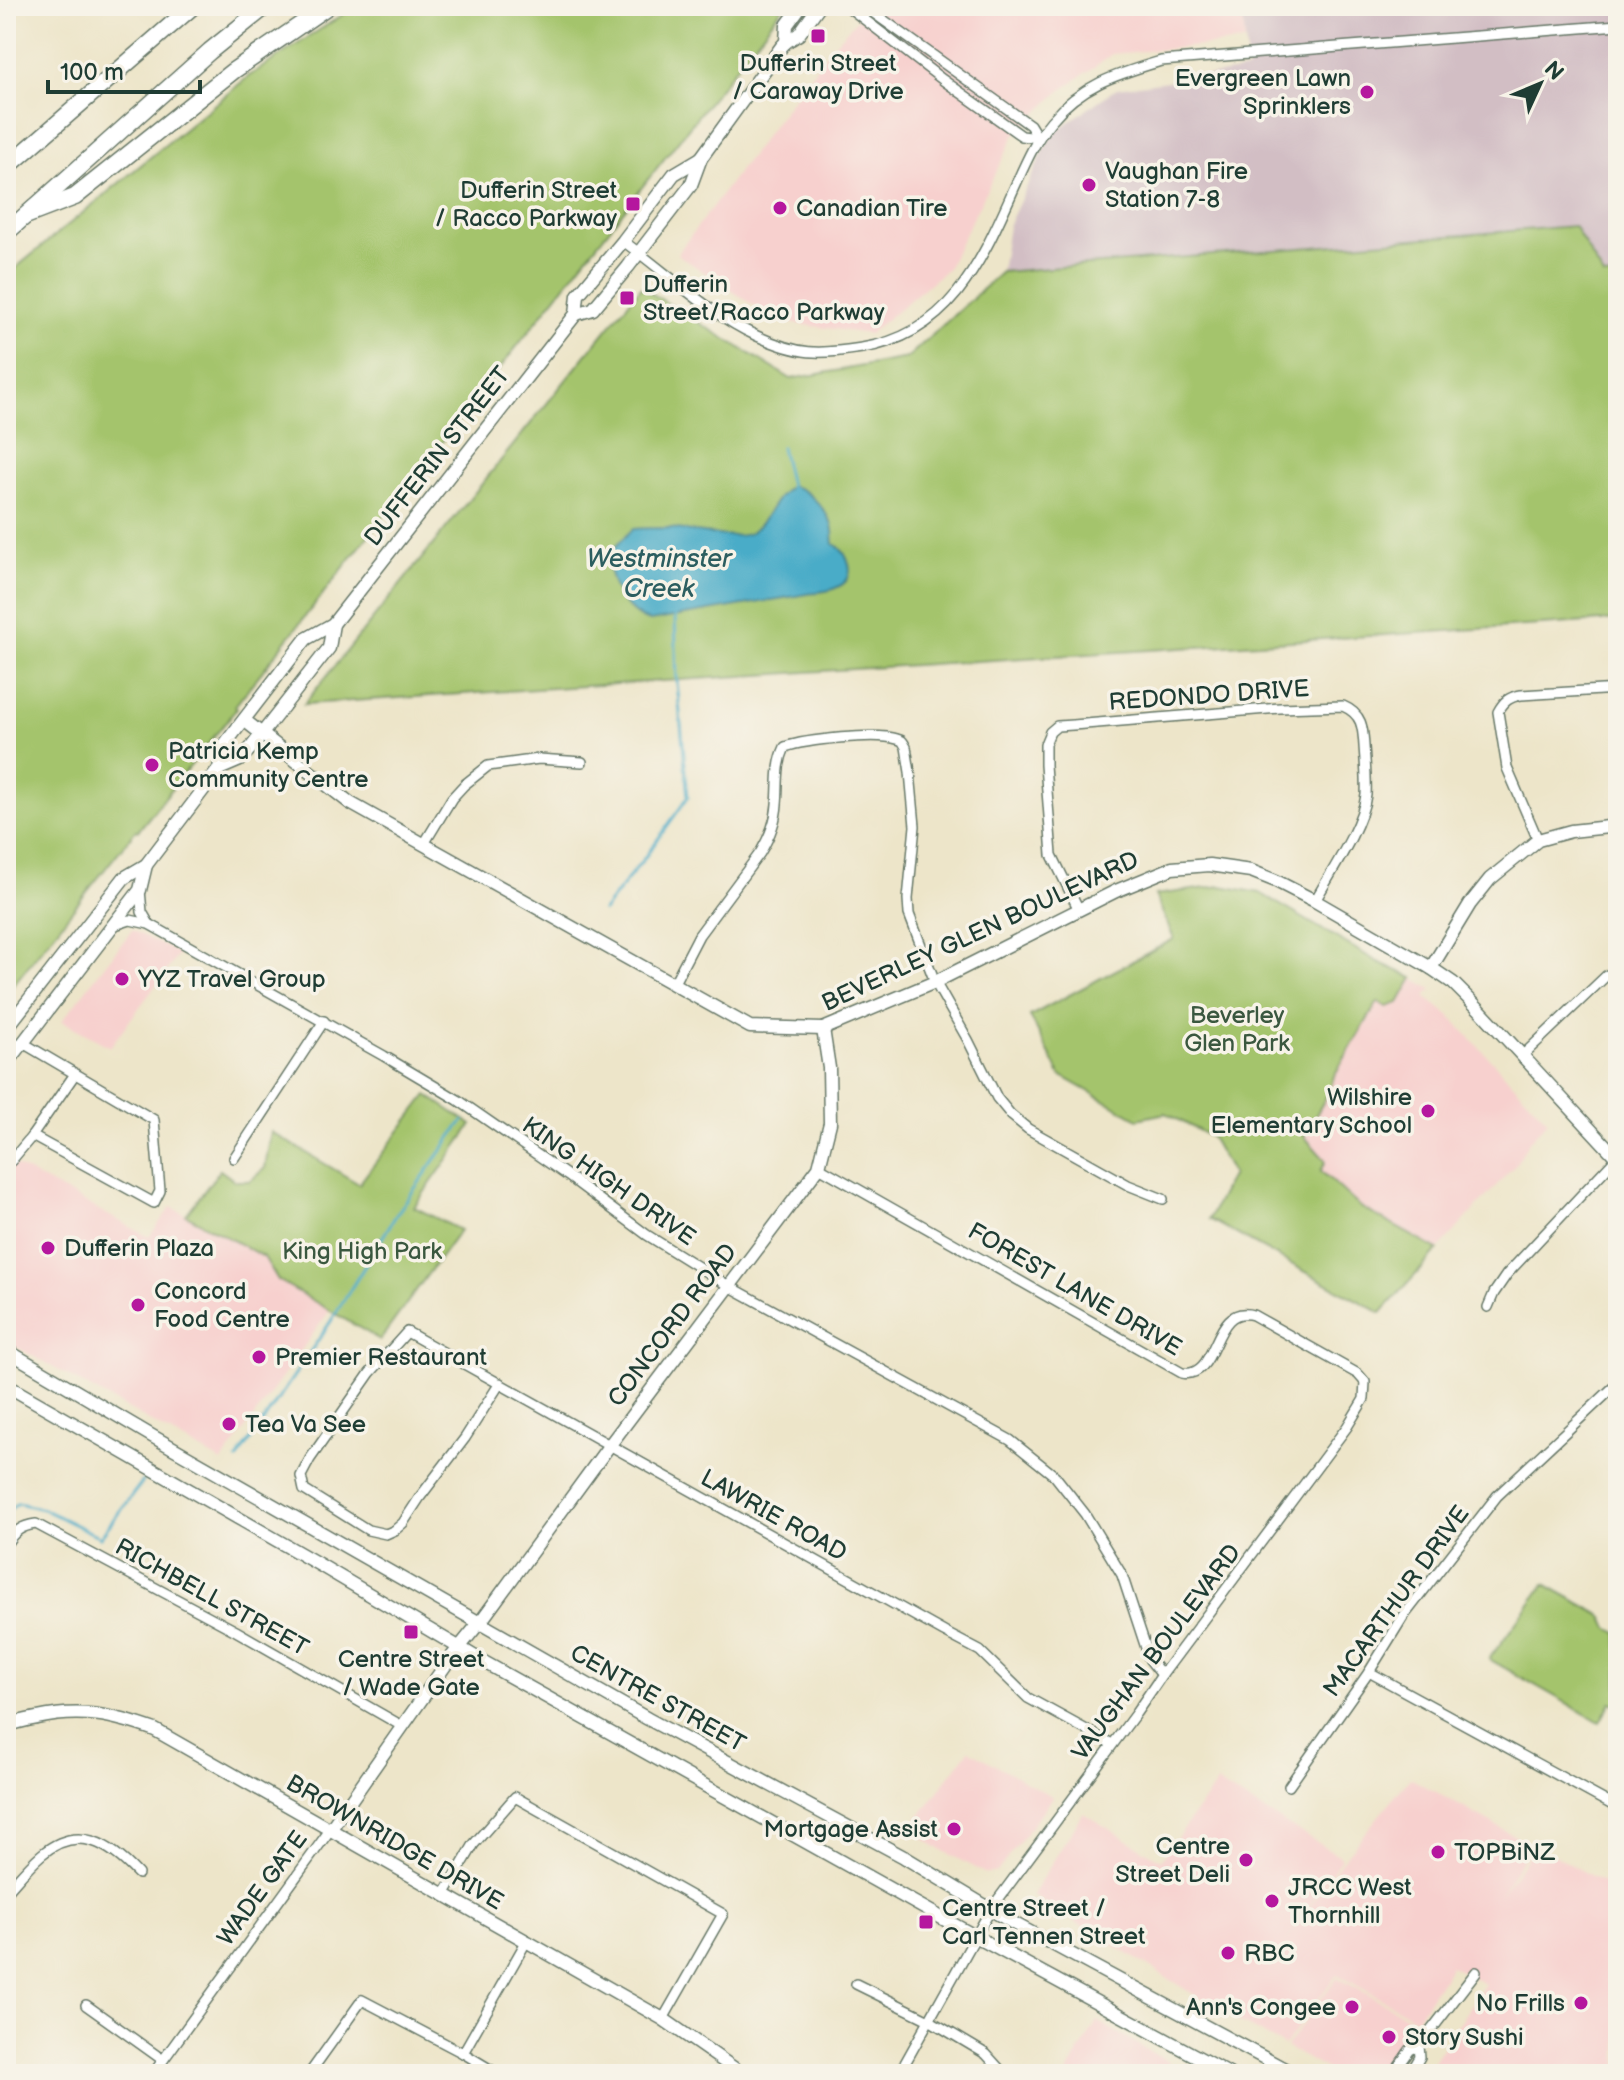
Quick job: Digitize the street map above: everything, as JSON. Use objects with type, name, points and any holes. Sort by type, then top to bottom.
[{"type":"highway","points":[[6,168],[193,6]]},
{"type":"highway","points":[[6,233],[210,51],[266,6]]},
{"type":"highway","points":[[28,215],[75,197],[233,71],[328,6]]},
{"type":"main road","name":"DUFFERIN STREET","points":[[786,42],[787,25],[801,6]]},
{"type":"main road","name":"DUFFERIN STREET","points":[[576,314],[593,309],[639,252],[691,185],[701,158],[786,42],[799,34],[819,6]]},
{"type":"main road","name":"DUFFERIN STREET","points":[[6,1029],[124,878],[146,865],[219,769],[222,748],[306,639],[333,624],[576,314],[578,295],[674,174],[701,158]]},
{"type":"main road","name":"DUFFERIN STREET","points":[[219,769],[240,760],[329,648],[333,624]]},
{"type":"main road","name":"BEVERLEY GLEN BOULEVARD","points":[[244,720],[350,803],[750,1027],[823,1029],[935,982],[1116,891],[1172,868],[1209,865],[1251,871],[1315,901],[1431,968],[1459,988],[1618,1157]]},
{"type":"main road","points":[[1431,968],[1470,904],[1490,879],[1538,840],[1571,831],[1618,826]]},
{"type":"main road","name":"DUFFERIN STREET","points":[[6,1065],[140,890],[146,865]]},
{"type":"main road","name":"CONCORD ROAD","points":[[460,1647],[819,1167],[830,1123],[829,1068],[823,1029]]},
{"type":"main road","name":"CENTRE STREET","points":[[6,1350],[648,1719],[904,1857],[1015,1924],[1294,2074]]},
{"type":"main road","points":[[6,1385],[754,1814],[1229,2074]]},
{"type":"main road","name":"WADE GATE","points":[[330,1830],[460,1647]]},
{"type":"main road","name":"BROWNRIDGE DRIVE","points":[[7,1722],[53,1714],[100,1714],[126,1719],[155,1730],[663,2019],[742,2074]]},
{"type":"street","points":[[847,6],[1019,134],[1038,138]]},
{"type":"street","points":[[864,6],[1030,125],[1038,138]]},
{"type":"street","points":[[623,241],[708,306],[755,335],[800,352],[826,353],[876,346],[912,331],[945,308],[970,277],[988,246],[1038,138],[1067,104],[1115,75],[1161,61],[1618,25]]},
{"type":"street","points":[[1538,840],[1507,768],[1498,712],[1509,697],[1618,689]]},
{"type":"street","name":"REDONDO DRIVE","points":[[1079,910],[1052,855],[1045,744],[1050,732],[1057,726],[1343,706],[1353,710],[1363,723],[1366,798],[1350,837],[1315,901]]},
{"type":"street","points":[[673,985],[699,935],[768,839],[777,808],[778,766],[785,747],[796,743],[879,736],[903,741],[910,772],[915,826],[909,914],[935,982],[997,1098],[1028,1129],[1128,1185],[1163,1199]]},
{"type":"street","points":[[424,844],[452,798],[488,766],[539,759],[582,762]]},
{"type":"street","points":[[140,890],[142,912],[149,924]]},
{"type":"street","points":[[112,926],[130,920],[149,924]]},
{"type":"street","name":"KING HIGH DRIVE","points":[[149,924],[458,1100],[647,1235],[729,1286],[1010,1440],[1055,1476],[1085,1514],[1122,1575],[1150,1660],[1162,1675]]},
{"type":"street","points":[[1522,1056],[1606,976],[1618,969]]},
{"type":"street","points":[[234,1158],[324,1021]]},
{"type":"street","points":[[23,1043],[154,1120],[160,1191],[154,1203],[32,1136]]},
{"type":"street","points":[[11,1161],[75,1074]]},
{"type":"street","points":[[1488,1307],[1507,1274],[1618,1157]]},
{"type":"street","name":"FOREST LANE DRIVE","points":[[819,1167],[1182,1373],[1189,1374],[1201,1368],[1224,1326],[1236,1314],[1245,1313],[1358,1374],[1365,1382],[1366,1391]]},
{"type":"street","name":"LAWRIE ROAD","points":[[500,1383],[465,1438],[395,1530],[386,1534],[368,1530],[304,1490],[301,1476],[310,1459],[370,1373],[407,1332],[500,1383],[609,1446],[944,1632],[966,1642],[980,1651],[1028,1698],[1112,1744]]},
{"type":"street","name":"MACARTHUR DRIVE","points":[[1289,1786],[1369,1672],[1403,1617],[1497,1496],[1618,1383]]},
{"type":"street","name":"VAUGHAN BOULEVARD","points":[[899,2074],[991,1909],[1347,1427],[1366,1391]]},
{"type":"street","name":"RICHBELL STREET","points":[[6,1544],[22,1526],[36,1524],[236,1631],[402,1726]]},
{"type":"street","points":[[1369,1672],[1618,1808]]},
{"type":"street","points":[[444,1895],[474,1844],[515,1797],[709,1906],[723,1914],[663,2019]]},
{"type":"street","name":"WADE GATE","points":[[153,2074],[330,1830]]},
{"type":"street","points":[[6,1892],[39,1857],[54,1845],[70,1840],[89,1839],[108,1847],[138,1874]]},
{"type":"street","points":[[463,2053],[526,1942]]},
{"type":"street","points":[[1393,2074],[1410,2050],[1419,2046],[1476,1972]]},
{"type":"street","points":[[856,1984],[929,2020],[986,2054],[1004,2074]]},
{"type":"street","points":[[309,2074],[362,2000],[498,2074]]},
{"type":"street","points":[[86,2005],[163,2060]]},
{"type":"street","points":[[1410,2074],[1420,2057],[1419,2046]]},
{"type":"shaded area","points":[[870,6],[1242,6],[1245,42],[1112,54],[1058,93],[1014,136],[947,269],[869,334],[777,321],[677,254],[833,45]]},
{"type":"shaded area","points":[[1242,6],[1618,6],[1618,276],[1604,277],[1574,226],[1001,272],[1008,226],[1052,134],[1117,88],[1248,70]]},
{"type":"shaded area","points":[[132,930],[179,954],[110,1047],[62,1021]]},
{"type":"shaded area","name":"Wilshire Elementary School","points":[[1413,978],[1432,989],[1425,997],[1450,1016],[1548,1121],[1530,1140],[1515,1165],[1438,1250],[1360,1207],[1320,1170],[1304,1137],[1330,1090],[1334,1076],[1379,1001],[1399,1003]]},
{"type":"shaded area","points":[[6,1160],[149,1237],[171,1207],[264,1257],[278,1280],[330,1310],[222,1462],[6,1341]]},
{"type":"shaded area","points":[[969,1750],[1053,1797],[997,1872],[986,1874],[910,1829]]},
{"type":"shaded area","points":[[1410,1778],[1531,1845],[1498,1897],[1536,1845],[1618,1891],[1618,2074],[1425,2074],[1485,1984],[1451,1966],[1416,2019],[1337,1974],[1284,2046],[1232,2018],[1032,1895],[1083,1813],[1161,1860],[1217,1783],[1342,1857],[1283,1945],[1344,1858]]},
{"type":"shaded area","points":[[1337,1977],[1415,2021],[1382,2074],[1334,2074],[1286,2047]]},
{"type":"shaded area","points":[[1097,2021],[1182,2070],[1179,2074],[1067,2074]]},
{"type":"green space","points":[[356,6],[784,6],[235,706],[237,708],[6,994],[6,276],[249,76]]},
{"type":"green space","points":[[1574,226],[1604,277],[1618,276],[1618,620],[304,704],[641,287],[791,379],[907,358],[1001,272]]},
{"type":"green space","name":"Beverley Glen Park","points":[[1221,886],[1260,893],[1378,962],[1413,978],[1399,1003],[1387,1007],[1378,1002],[1334,1076],[1330,1090],[1304,1136],[1326,1161],[1321,1171],[1360,1207],[1438,1250],[1381,1313],[1209,1219],[1232,1174],[1211,1137],[1166,1113],[1138,1119],[1060,1075],[1030,1016],[1174,939],[1155,895]]},
{"type":"green space","name":"King High Park","points":[[427,1095],[472,1125],[414,1207],[460,1230],[380,1340],[278,1280],[264,1257],[186,1215],[220,1170],[235,1181],[250,1181],[265,1168],[271,1132],[359,1184]]},
{"type":"green space","points":[[1545,1584],[1603,1616],[1609,1628],[1618,1633],[1618,1705],[1611,1702],[1600,1722],[1489,1659]]},
{"type":"water","name":"Westminster Creek","points":[[791,486],[809,495],[828,517],[833,528],[834,544],[849,563],[850,573],[843,584],[831,590],[650,621],[633,612],[618,595],[610,574],[611,554],[633,529],[670,528],[743,535],[762,522]]},
{"type":"waterway","name":"Westminster Creek","points":[[781,447],[791,490]]},
{"type":"waterway","name":"Westminster Creek","points":[[603,911],[688,797],[677,682],[675,616]]},
{"type":"waterway","name":"Westminster Creek","points":[[237,1460],[331,1321],[398,1212],[463,1121]]},
{"type":"waterway","name":"Westminster Creek","points":[[6,1512],[18,1503],[43,1509],[100,1537],[143,1481]]},
{"type":"place","name":"Dufferin Street / Caraway Drive","points":[[818,36]]},
{"type":"place","name":"Evergreen Lawn Sprinklers","points":[[1367,92]]},
{"type":"place","name":"Vaughan Fire Station 7-8","points":[[1089,185]]},
{"type":"place","name":"Dufferin Street / Racco Parkway","points":[[633,204]]},
{"type":"place","name":"Canadian Tire","points":[[780,208]]},
{"type":"place","name":"Dufferin Street/Racco Parkway","points":[[627,298]]},
{"type":"place","name":"Patricia Kemp Community Centre","points":[[152,765]]},
{"type":"place","name":"YYZ Travel Group","points":[[122,979]]},
{"type":"place","name":"Wilshire Elementary School","points":[[1428,1111]]},
{"type":"place","name":"Dufferin Plaza","points":[[48,1248]]},
{"type":"place","name":"Concord Food Centre","points":[[138,1305]]},
{"type":"place","name":"Premier Restaurant","points":[[259,1357]]},
{"type":"place","name":"Tea Va See","points":[[229,1424]]},
{"type":"place","name":"Centre Street / Wade Gate","points":[[411,1632]]},
{"type":"place","name":"Mortgage Assist","points":[[954,1829]]},
{"type":"place","name":"TOPBiNZ","points":[[1438,1852]]},
{"type":"place","name":"Centre Street Deli","points":[[1246,1860]]},
{"type":"place","name":"JRCC West Thornhill","points":[[1272,1901]]},
{"type":"place","name":"Centre Street / Carl Tennen Street","points":[[926,1922]]},
{"type":"place","name":"RBC","points":[[1228,1953]]},
{"type":"place","name":"No Frills","points":[[1581,2003]]},
{"type":"place","name":"Ann's Congee","points":[[1352,2007]]},
{"type":"place","name":"Story Sushi","points":[[1389,2037]]}]
